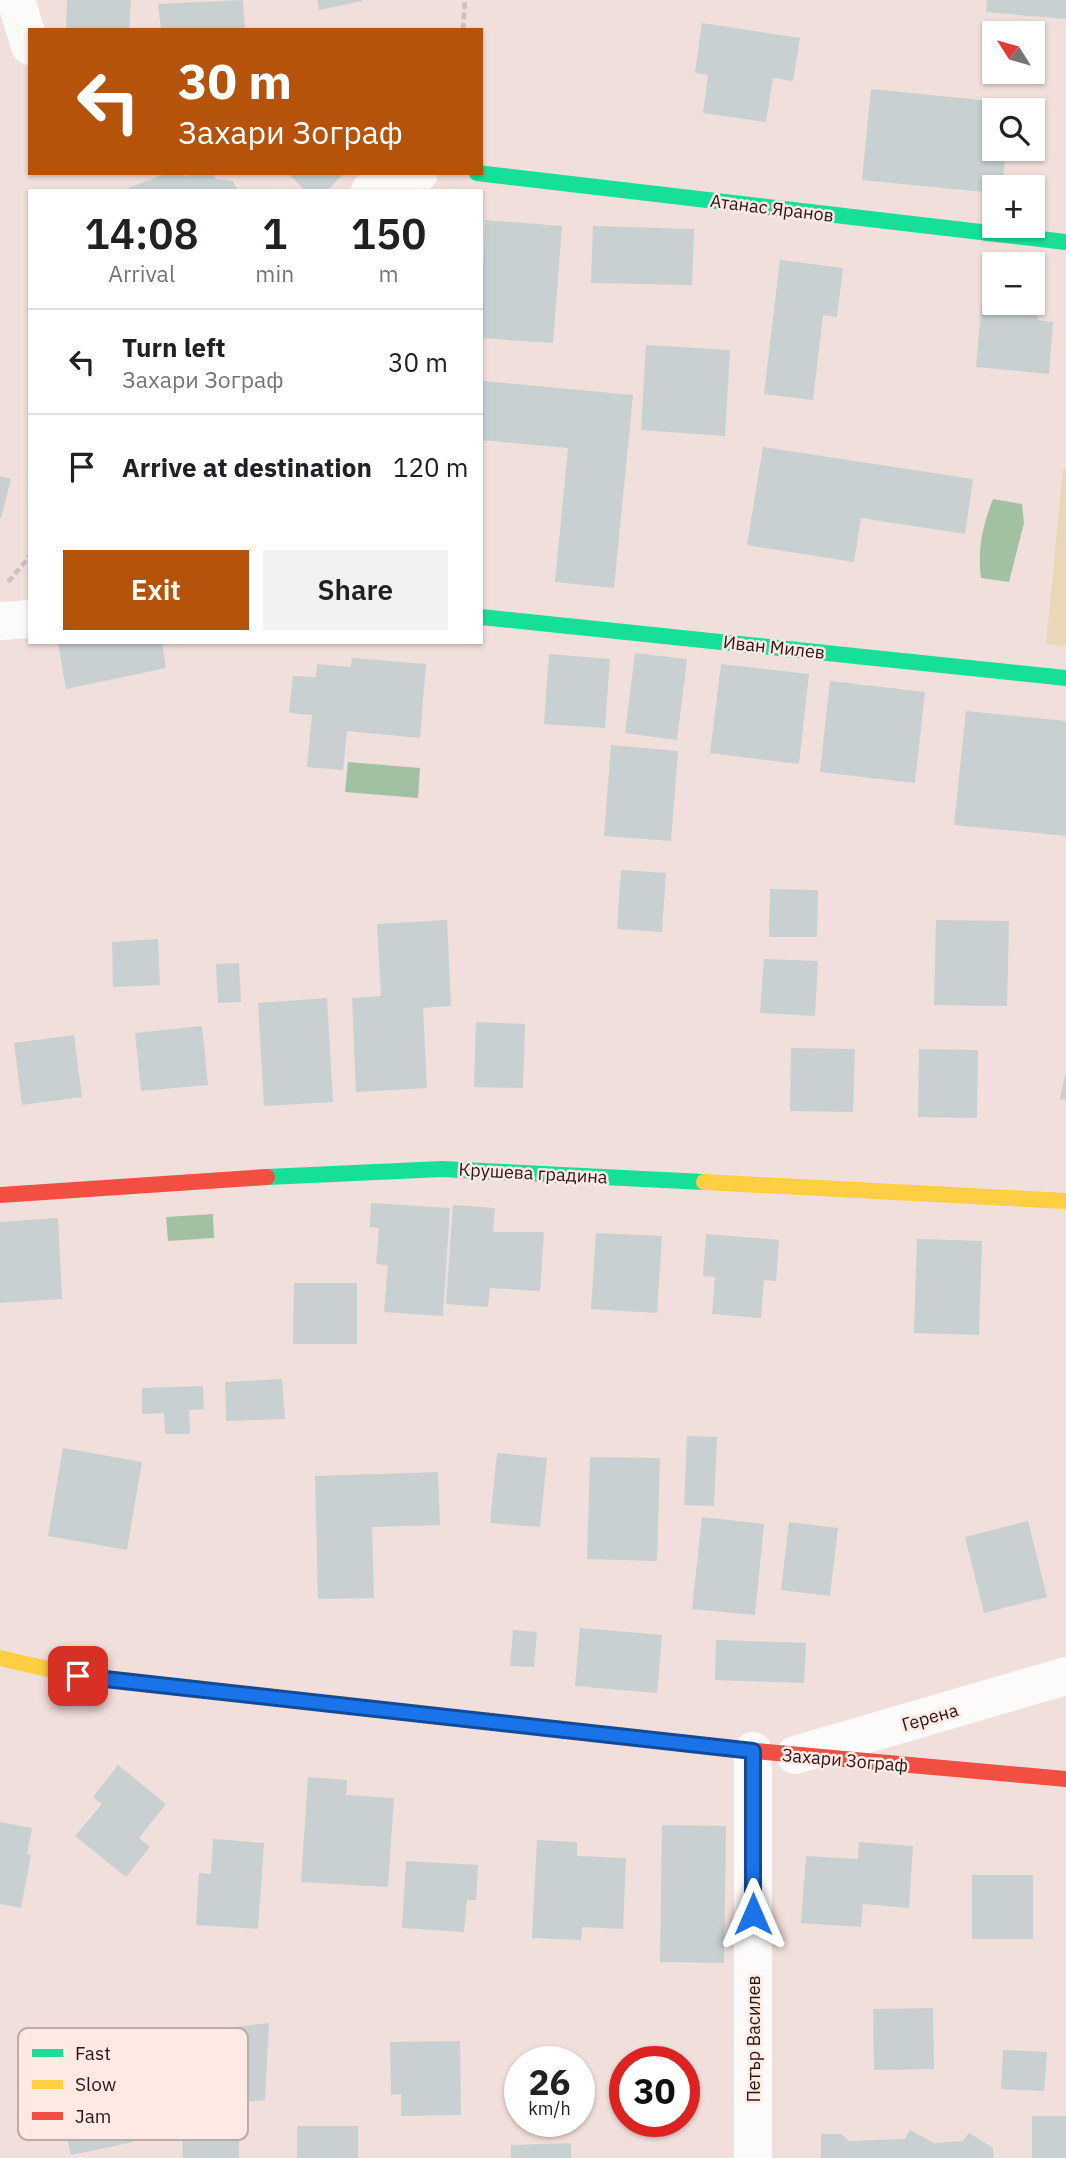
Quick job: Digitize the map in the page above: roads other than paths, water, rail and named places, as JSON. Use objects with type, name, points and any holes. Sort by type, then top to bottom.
[{"type":"street","points":[[16,0],[28,39]]},
{"type":"street","name":"Атанас Яранов","points":[[483,174],[1066,242]]},
{"type":"street","points":[[375,189],[414,175]]},
{"type":"street","name":"Иван Милев","points":[[483,617],[1066,678]]},
{"type":"street","points":[[0,621],[28,619]]},
{"type":"street","name":"Крушева градина","points":[[0,1195],[192,1180],[442,1169],[1066,1201]]},
{"type":"street","name":"Захари Зограф","points":[[0,1658],[78,1676],[793,1756],[1066,1779]]},
{"type":"street","name":"Герена","points":[[793,1756],[1066,1676]]},
{"type":"street","name":"Петър Василев","points":[[753,1751],[753,2158]]}]
